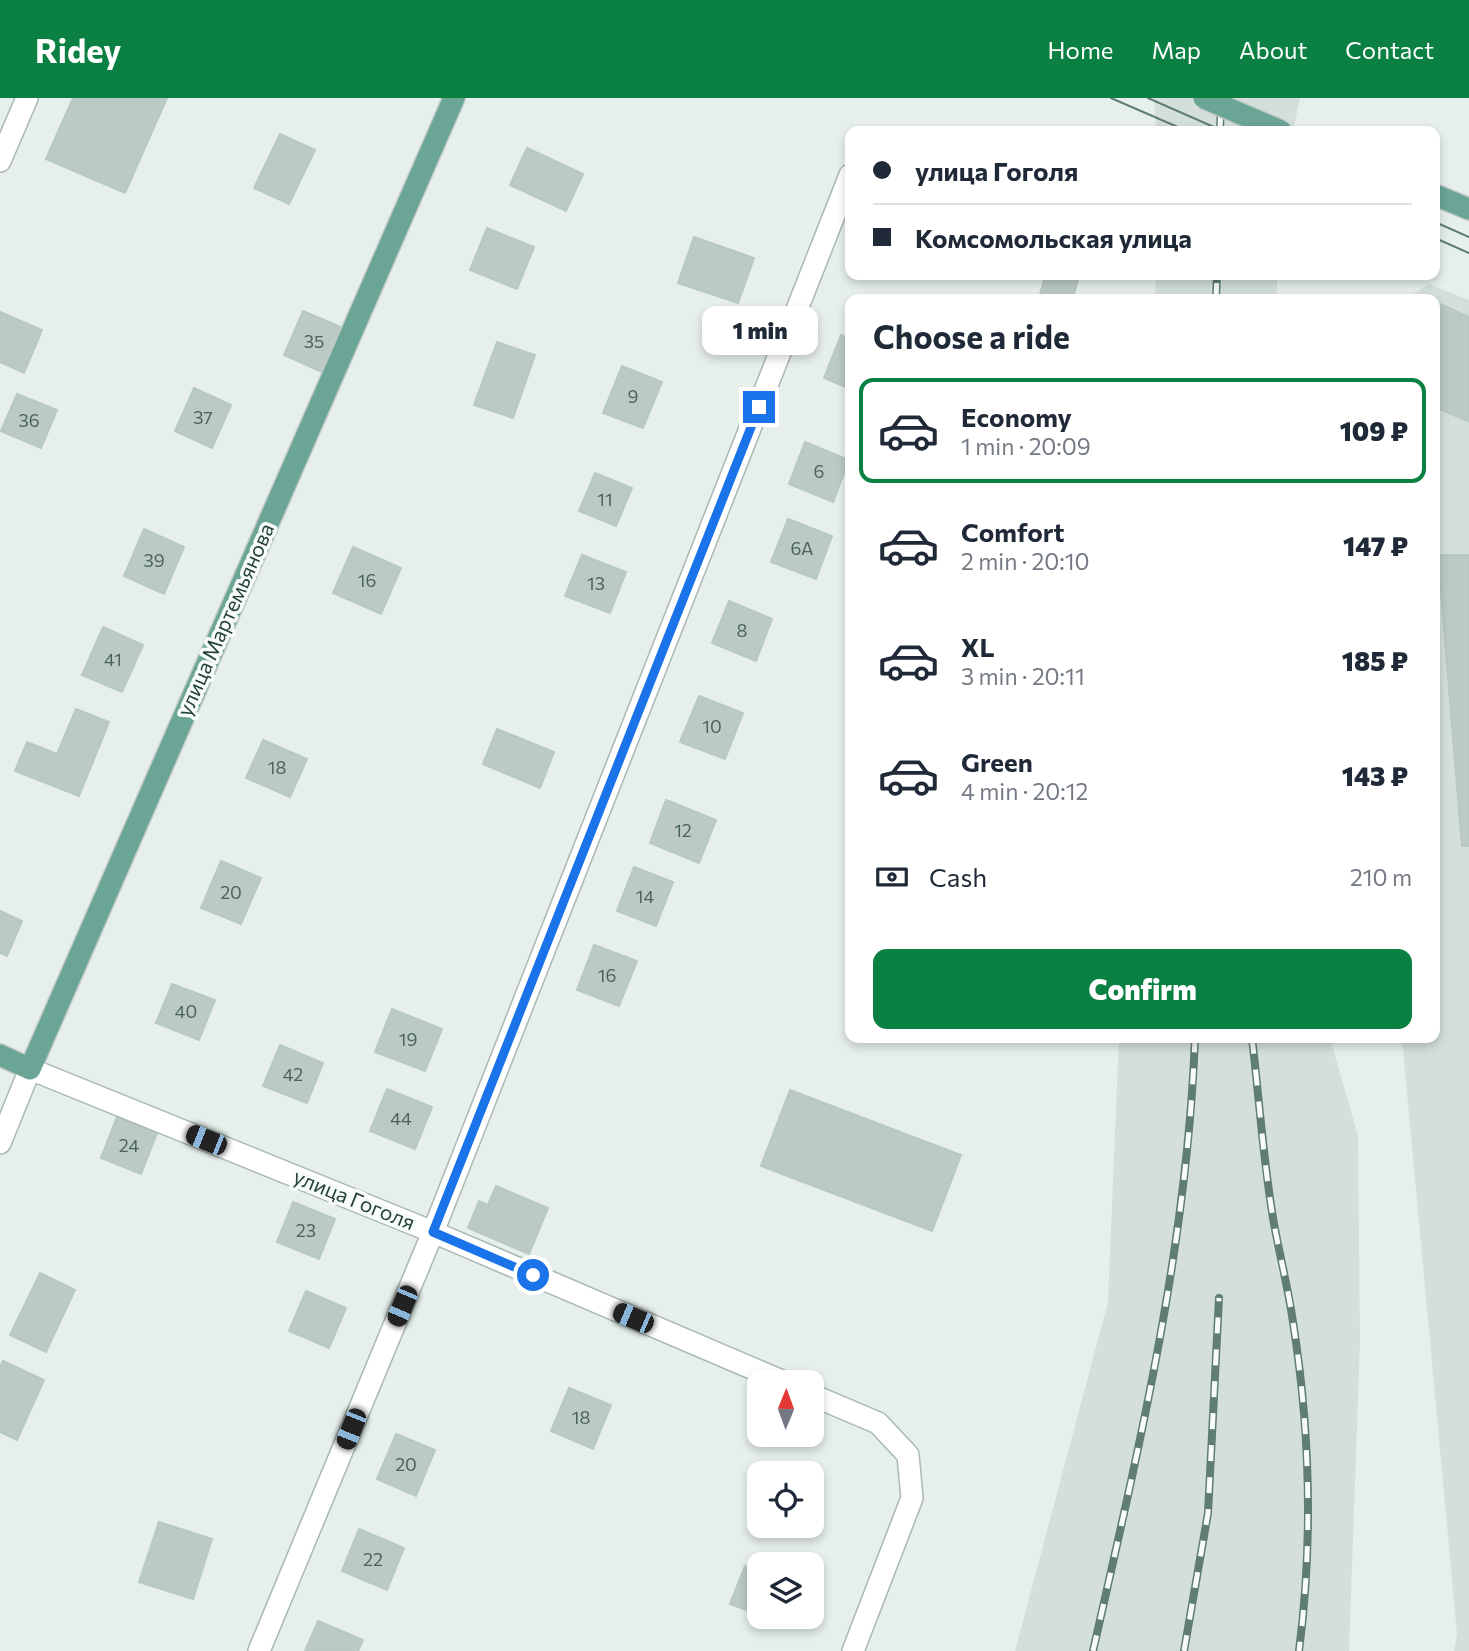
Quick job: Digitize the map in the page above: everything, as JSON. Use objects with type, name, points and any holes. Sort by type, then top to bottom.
[{"type":"main road","name":"улица Мартемьянова","points":[[30,1069],[454,98]]},
{"type":"main road","points":[[1204,98],[1269,126]]},
{"type":"main road","points":[[1440,197],[1469,209]]},
{"type":"main road","name":"улица Гоголя","points":[[0,1055],[30,1069]]},
{"type":"street","points":[[0,161],[27,98]]},
{"type":"street","points":[[259,1651],[433,1232],[845,188]]},
{"type":"street","name":"улица Мартемьянова","points":[[0,1143],[30,1069]]},
{"type":"street","name":"улица Гоголя","points":[[30,1069],[433,1232],[756,1370]]},
{"type":"street","points":[[824,1400],[878,1423],[908,1455],[912,1498],[853,1651]]},
{"type":"shaded area","points":[[1154,98],[1300,98],[1294,126],[1156,126]]},
{"type":"shaded area","points":[[1156,280],[1277,280],[1277,294],[1155,294]]},
{"type":"shaded area","points":[[1429,284],[1469,300],[1469,1651],[1454,1651],[1457,1634],[1402,1043],[1440,1043],[1440,294],[1413,294]]},
{"type":"shaded area","points":[[1119,1043],[1331,1043],[1358,1136],[1360,1341],[1349,1651],[1015,1651],[1108,1302]]},
{"type":"building","points":[[73,98],[167,98],[125,193],[46,159]]},
{"type":"building","points":[[280,134],[315,150],[289,204],[254,188]]},
{"type":"building","points":[[527,148],[583,174],[566,211],[510,185]]},
{"type":"building","points":[[487,228],[534,247],[517,289],[470,270]]},
{"type":"building","points":[[694,237],[754,258],[738,303],[678,283]]},
{"type":"building","points":[[1044,280],[1078,280],[1074,294],[1040,294]]},
{"type":"building","points":[[1440,304],[1469,317],[1469,422],[1440,409]]},
{"type":"building","points":[[303,311],[343,328],[324,373],[284,355]]},
{"type":"building","points":[[0,312],[42,330],[24,373],[0,362]]},
{"type":"building","points":[[841,335],[845,337],[845,387],[824,378]]},
{"type":"building","points":[[497,342],[535,355],[513,418],[474,405]]},
{"type":"building","points":[[622,366],[662,382],[643,428],[603,413]]},
{"type":"building","points":[[194,388],[231,405],[212,448],[175,431]]},
{"type":"building","points":[[17,394],[57,410],[41,448],[1,431]]},
{"type":"building","points":[[805,442],[845,458],[845,470],[833,502],[789,484]]},
{"type":"building","points":[[595,473],[632,488],[616,526],[579,511]]},
{"type":"building","points":[[788,519],[832,536],[816,579],[771,562]]},
{"type":"building","points":[[144,529],[184,547],[164,594],[124,576]]},
{"type":"building","points":[[353,547],[401,568],[381,614],[333,593]]},
{"type":"building","points":[[582,555],[626,572],[610,613],[565,596]]},
{"type":"building","points":[[1440,555],[1469,555],[1469,846],[1462,846]]},
{"type":"building","points":[[729,601],[772,619],[756,661],[712,643]]},
{"type":"building","points":[[103,627],[143,645],[122,692],[82,675]]},
{"type":"building","points":[[699,696],[743,713],[725,759],[680,742]]},
{"type":"building","points":[[76,709],[109,722],[79,796],[15,771],[27,742],[57,754]]},
{"type":"building","points":[[497,729],[554,752],[540,788],[483,764]]},
{"type":"building","points":[[263,740],[307,759],[290,797],[246,778]]},
{"type":"building","points":[[666,800],[716,820],[699,863],[650,843]]},
{"type":"building","points":[[221,861],[261,878],[241,924],[201,908]]},
{"type":"building","points":[[634,867],[673,882],[656,926],[617,911]]},
{"type":"building","points":[[0,911],[22,921],[7,956],[0,953]]},
{"type":"building","points":[[594,945],[637,961],[619,1006],[577,990]]},
{"type":"building","points":[[172,984],[215,1000],[199,1040],[156,1023]]},
{"type":"building","points":[[392,1009],[442,1029],[425,1071],[375,1052]]},
{"type":"building","points":[[280,1045],[323,1063],[307,1103],[263,1086]]},
{"type":"building","points":[[387,1089],[432,1107],[415,1149],[370,1131]]},
{"type":"building","points":[[790,1090],[961,1155],[932,1231],[761,1166]]},
{"type":"building","points":[[117,1117],[157,1133],[141,1174],[101,1158]]},
{"type":"building","points":[[496,1186],[548,1208],[529,1254],[468,1228],[479,1201],[488,1205]]},
{"type":"building","points":[[293,1202],[335,1219],[319,1259],[277,1242]]},
{"type":"building","points":[[40,1273],[75,1290],[46,1352],[10,1335]]},
{"type":"building","points":[[306,1291],[346,1308],[329,1348],[289,1331]]},
{"type":"building","points":[[3,1361],[44,1380],[17,1440],[0,1432],[0,1367]]},
{"type":"building","points":[[569,1388],[611,1405],[593,1449],[551,1431]]},
{"type":"building","points":[[396,1434],[435,1450],[416,1496],[377,1479]]},
{"type":"building","points":[[159,1522],[212,1539],[193,1599],[139,1582]]},
{"type":"building","points":[[359,1529],[404,1548],[387,1590],[342,1571]]},
{"type":"building","points":[[745,1566],[747,1567],[747,1610],[730,1604]]},
{"type":"building","points":[[318,1621],[363,1640],[358,1651],[305,1651]]},
{"type":"tram line","points":[[1111,98],[1175,126]]},
{"type":"tram line","points":[[1148,98],[1212,126]]},
{"type":"tram line","points":[[1440,224],[1469,237]]},
{"type":"tram line","points":[[1440,240],[1469,253]]},
{"type":"railway","points":[[1220,126],[1221,98]]},
{"type":"railway","points":[[1216,294],[1217,280]]},
{"type":"railway","points":[[1093,1651],[1143,1423],[1171,1270],[1182,1194],[1195,1043]]},
{"type":"railway","points":[[1253,1043],[1275,1231],[1291,1309],[1303,1404],[1308,1528],[1299,1651]]},
{"type":"railway","points":[[1184,1651],[1208,1513],[1219,1298]]},
{"type":"route","points":[[533,1275],[433,1232],[759,407]]}]
